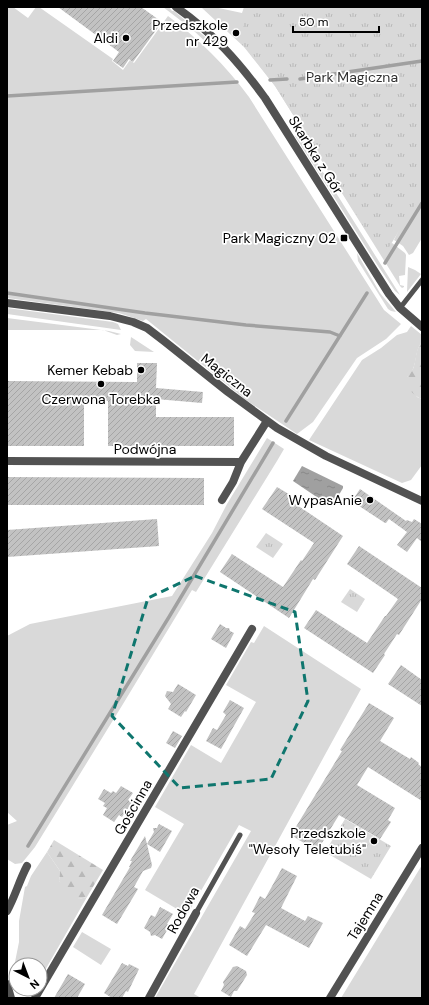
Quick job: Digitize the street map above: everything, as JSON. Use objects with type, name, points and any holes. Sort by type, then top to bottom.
[{"type":"street","name":"Skarbka z Gór","points":[[176,7],[192,18],[221,44],[261,92],[388,294],[400,308],[422,327]]},
{"type":"street","name":"Magiczna","points":[[7,303],[110,316],[133,322],[147,328],[267,421],[326,456],[422,501]]},
{"type":"street","points":[[222,500],[233,482],[241,462],[267,421]]},
{"type":"street","name":"Podwójna","points":[[7,461],[241,462]]},
{"type":"street","name":"Gościnna","points":[[35,998],[252,629]]},
{"type":"street","name":"Tajemna","points":[[330,998],[422,848]]},
{"type":"street","points":[[7,911],[27,866]]},
{"type":"street","name":"Rodowa","points":[[149,998],[196,913]]},
{"type":"street","points":[[7,984],[11,998]]},
{"type":"lane","points":[[400,308],[422,280]]},
{"type":"lane","name":"Rodowa","points":[[196,913],[240,835]]},
{"type":"highlighted area","points":[[195,576],[295,612],[308,701],[271,779],[180,788],[112,716],[148,598]]},
{"type":"green space","points":[[7,7],[13,7],[28,18],[36,7],[39,7],[113,59],[112,61],[123,70],[130,60],[134,63],[168,16],[212,54],[231,74],[249,97],[384,310],[401,324],[386,339],[357,358],[313,422],[297,434],[246,400],[146,319],[143,321],[119,313],[7,298]]},
{"type":"green space","points":[[163,7],[169,7],[215,45],[211,47],[193,30]]},
{"type":"green space","name":"Przedszkole nr 429","points":[[214,7],[242,13],[244,7],[257,7],[243,46],[202,8]]},
{"type":"green space","name":"Park Magiczna","points":[[247,7],[422,7],[422,193],[388,249],[377,248],[275,86],[240,42]]},
{"type":"green space","points":[[253,53],[388,244],[392,243],[405,253],[405,275],[399,276],[400,285],[404,287],[402,288],[400,286],[275,86],[250,54]]},
{"type":"green space","points":[[295,136],[301,137],[400,295],[395,291],[376,263]]},
{"type":"green space","points":[[422,182],[422,238],[413,253],[409,255],[403,246],[394,240]]},
{"type":"green space","points":[[357,253],[380,293],[396,312],[388,309],[358,261]]},
{"type":"green space","points":[[408,267],[421,274],[407,292]]},
{"type":"green space","points":[[7,308],[113,322],[118,324],[121,330],[7,314]]},
{"type":"green space","points":[[7,318],[101,330],[7,330]]},
{"type":"green space","points":[[411,326],[422,335],[422,342],[418,348],[414,366],[407,377],[417,397],[422,399],[422,465],[411,480],[402,483],[309,440],[362,360],[381,348],[397,335],[407,332]]},
{"type":"green space","points":[[104,330],[109,331],[121,334],[117,335]]},
{"type":"green space","points":[[131,337],[154,352],[135,351],[130,345]]},
{"type":"green space","points":[[422,342],[422,399],[410,391],[406,381],[407,377],[412,371],[417,350]]},
{"type":"green space","points":[[267,438],[284,449],[277,461],[196,592],[192,590],[35,847],[22,863],[15,864],[7,859],[7,825],[17,821],[7,812],[7,636],[30,624],[172,596],[212,533],[227,504]]},
{"type":"green space","points":[[266,533],[283,544],[273,558],[256,547]]},
{"type":"green space","points":[[350,589],[365,599],[357,612],[341,602]]},
{"type":"green space","points":[[264,626],[361,689],[194,994],[201,998],[155,998],[251,831],[239,825],[187,915],[145,890],[184,824],[155,807],[191,745],[221,763],[256,702],[226,685],[251,642],[254,643]]},
{"type":"green space","points":[[345,819],[391,846],[371,879],[325,852]]},
{"type":"green space","points":[[54,840],[103,870],[87,897],[79,899],[69,896],[59,881],[60,871],[47,852]]},
{"type":"green space","points":[[47,852],[60,871],[59,881],[79,899],[87,897],[48,965],[48,957],[16,957],[19,942],[19,921],[25,887],[27,886],[31,876]]},
{"type":"green space","points":[[422,865],[422,998],[341,998]]},
{"type":"green space","points":[[82,932],[111,949],[101,965],[73,947]]},
{"type":"water","points":[[302,466],[343,486],[333,505],[330,506],[293,481]]},
{"type":"building","name":"Aldi","points":[[58,7],[141,7],[162,22],[133,62],[129,59],[123,68],[113,61],[119,52]]},
{"type":"building","points":[[137,363],[157,363],[156,388],[203,392],[202,403],[156,399],[156,417],[234,417],[234,446],[108,446],[108,401],[84,401],[84,446],[7,446],[7,381],[137,382]]},
{"type":"building","points":[[7,477],[204,478],[204,505],[7,505]]},
{"type":"building","points":[[277,487],[292,496],[289,500],[343,536],[315,580],[313,579],[289,618],[220,572],[232,554],[283,587],[301,560],[302,561],[314,543],[262,509]]},
{"type":"building","points":[[360,489],[406,521],[412,522],[414,519],[422,524],[422,542],[417,538],[407,552],[397,545],[407,532],[389,519],[385,523],[353,502],[352,501]]},
{"type":"building","points":[[157,519],[159,546],[7,557],[7,530]]},
{"type":"building","points":[[359,546],[422,588],[422,599],[399,635],[397,634],[373,673],[304,628],[316,610],[367,643],[398,599],[347,564]]},
{"type":"building","points":[[220,624],[226,628],[229,628],[230,631],[234,633],[226,648],[211,639]]},
{"type":"building","points":[[401,665],[422,680],[422,706],[388,684]]},
{"type":"building","points":[[178,684],[196,695],[186,712],[185,711],[181,717],[168,709],[171,704],[165,696],[167,691],[173,692]]},
{"type":"building","points":[[230,700],[244,708],[221,749],[206,741],[213,728],[217,730],[226,715],[223,712]]},
{"type":"building","points":[[369,703],[394,718],[380,741],[410,759],[411,757],[422,767],[422,801],[368,767],[357,785],[395,808],[388,820],[391,822],[380,839],[339,815],[317,851],[291,835]]},
{"type":"building","points":[[173,731],[182,736],[175,748],[166,743]]},
{"type":"building","points":[[121,786],[133,793],[128,800],[132,802],[122,817],[119,815],[114,822],[103,815],[107,808],[103,806],[105,803],[98,799],[104,789],[111,793],[113,791],[116,793]]},
{"type":"building","points":[[159,824],[172,831],[160,852],[147,844],[154,832],[153,828],[157,828]]},
{"type":"building","points":[[145,836],[152,865],[151,868],[143,871],[134,887],[138,889],[117,924],[102,915],[130,867],[132,861],[130,861]]},
{"type":"building","points":[[282,868],[297,876],[281,908],[305,921],[308,916],[323,923],[309,948],[266,925],[247,956],[229,945],[240,926],[245,929],[255,913],[252,912],[260,896],[265,899]]},
{"type":"building","points":[[160,907],[173,914],[167,924],[170,925],[162,939],[155,935],[151,936],[150,932],[144,928],[151,915],[155,917]]},
{"type":"building","points":[[122,963],[128,966],[129,964],[139,969],[128,992],[126,991],[122,998],[112,998],[104,993]]},
{"type":"building","points":[[237,966],[246,971],[247,975],[237,991],[234,991],[231,997],[221,991],[224,985],[223,982],[233,967]]},
{"type":"building","points":[[68,974],[85,984],[77,998],[54,998]]},
{"type":"waterway","points":[[300,79],[422,61]]},
{"type":"waterway","points":[[270,80],[287,79]]},
{"type":"waterway","points":[[7,96],[237,82]]},
{"type":"waterway","points":[[385,263],[422,203]]},
{"type":"waterway","points":[[7,293],[145,313],[246,325],[330,332],[340,336]]},
{"type":"waterway","points":[[286,421],[367,293]]},
{"type":"waterway","points":[[28,846],[169,617],[273,443]]},
{"type":"place","name":"Przedszkole nr 429","points":[[236,33]]},
{"type":"place","name":"Aldi","points":[[126,38]]},
{"type":"place","name":"Park Magiczny 02","points":[[344,238]]},
{"type":"place","name":"Kemer Kebab","points":[[141,370]]},
{"type":"place","name":"Czerwona Torebka","points":[[101,384]]},
{"type":"place","name":"WypasAnie","points":[[370,500]]},
{"type":"place","name":"Przedszkole \"Wesoły Teletubiś\"","points":[[374,841]]}]
